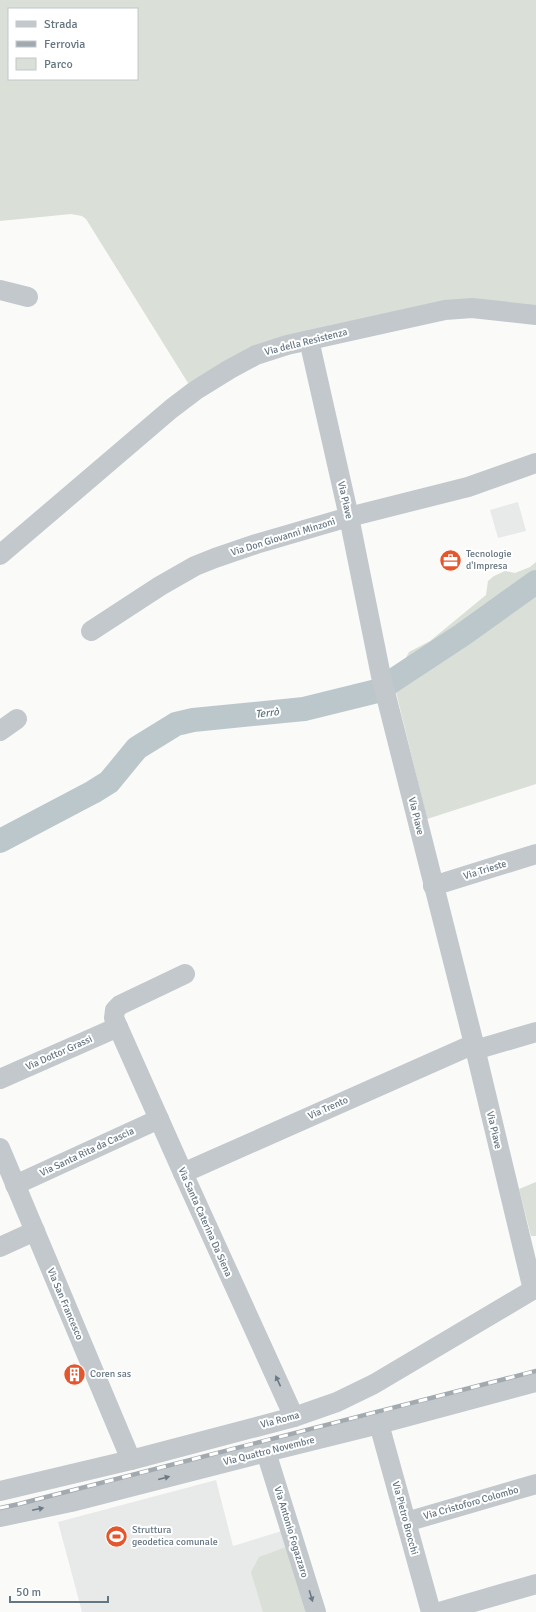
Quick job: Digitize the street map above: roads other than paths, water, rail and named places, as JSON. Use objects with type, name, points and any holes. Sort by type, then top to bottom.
[{"type":"street","points":[[0,290],[28,296]]},
{"type":"street","name":"Via della Resistenza","points":[[0,555],[107,462],[196,390],[256,355],[287,345],[445,310],[472,308],[536,316]]},
{"type":"street","name":"Via Piave","points":[[309,340],[349,517],[381,676],[475,1047],[534,1289]]},
{"type":"street","name":"Via Don Giovanni Minzoni","points":[[91,631],[160,586],[195,566],[235,551],[349,517],[468,486],[536,463]]},
{"type":"street","points":[[0,731],[17,719]]},
{"type":"street","name":"Via Trieste","points":[[434,886],[536,854]]},
{"type":"street","name":"Via Santa Caterina Da Siena","points":[[185,974],[117,1008],[115,1010],[114,1018],[294,1417]]},
{"type":"street","name":"Via Dottor Grassi","points":[[0,1079],[118,1028]]},
{"type":"street","name":"Via Trento","points":[[183,1173],[475,1047],[536,1032]]},
{"type":"street","name":"Via Santa Rita da Cascia","points":[[15,1185],[159,1119]]},
{"type":"street","name":"Via San Francesco","points":[[0,1148],[130,1460]]},
{"type":"street","points":[[0,1247],[35,1231]]},
{"type":"street","name":"Via Roma","points":[[0,1491],[130,1460],[294,1417],[337,1402],[365,1389],[534,1289]]},
{"type":"street","name":"Via Quattro Novembre","points":[[0,1517],[71,1502],[379,1424],[536,1382]]},
{"type":"street","name":"Via Pietro Brocchi","points":[[379,1424],[431,1612]]},
{"type":"street","name":"Via Antonio Fogazzaro","points":[[266,1452],[316,1612]]},
{"type":"street","name":"Via Cristoforo Colombo","points":[[406,1522],[536,1484]]},
{"type":"street","points":[[439,1612],[536,1584]]},
{"type":"waterway","name":"Terrò","points":[[0,841],[109,782],[137,748],[176,724],[193,720],[304,709],[377,691],[462,635],[536,582]]},
{"type":"railway","points":[[0,1508],[536,1371]]},
{"type":"place","name":"Tecnologie d'Impresa","points":[[450,560]]},
{"type":"place","name":"Coren sas","points":[[75,1374]]},
{"type":"place","name":"Struttura geodetica comunale","points":[[117,1536]]}]
